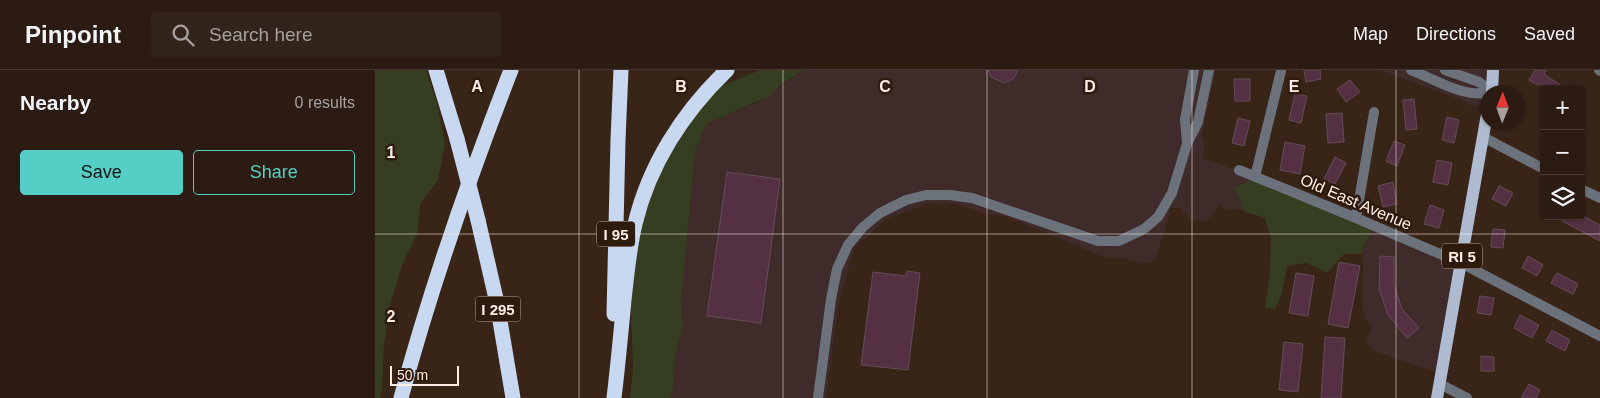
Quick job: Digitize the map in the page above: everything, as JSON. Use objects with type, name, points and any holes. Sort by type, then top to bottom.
[{"type":"highway","name":"I 295","points":[[436,70],[479,220],[497,303],[513,398]]},
{"type":"highway","points":[[401,398],[439,270],[464,196],[511,70]]},
{"type":"highway","name":"I 95","points":[[613,398],[621,70]]},
{"type":"highway","points":[[613,398],[628,262],[640,207],[653,172],[673,135],[698,100],[727,70]]},
{"type":"main road","points":[[1491,85],[1493,70]]},
{"type":"main road","name":"RI 5","points":[[1437,398],[1484,130]]},
{"type":"street","points":[[1187,144],[1185,120],[1195,70]]},
{"type":"street","points":[[818,398],[837,269],[848,245],[863,227],[880,213],[906,200],[926,195],[950,195],[972,198],[1098,241],[1119,240],[1144,229],[1158,217],[1172,193],[1187,144],[1199,122],[1209,70]]},
{"type":"street","points":[[1411,70],[1459,90],[1480,93]]},
{"type":"street","points":[[1445,70],[1479,82],[1482,85]]},
{"type":"street","points":[[1255,177],[1281,71]]},
{"type":"street","points":[[1356,218],[1374,112]]},
{"type":"street","points":[[1483,138],[1540,167]]},
{"type":"street","name":"Old East Avenue","points":[[1239,170],[1461,263],[1600,336]]},
{"type":"street","points":[[1585,191],[1600,198]]},
{"type":"street","points":[[1440,384],[1467,398]]},
{"type":"shaded area","points":[[804,70],[1216,70],[1202,133],[1205,143],[1202,158],[1258,177],[1239,196],[1243,210],[1226,209],[1219,205],[1212,216],[1205,222],[1192,220],[1183,212],[1182,208],[1171,208],[1158,252],[1151,263],[1136,262],[1119,257],[1104,257],[1005,216],[988,214],[958,204],[930,203],[888,218],[854,248],[838,306],[826,398],[670,398],[673,389],[675,356],[683,327],[681,304],[695,153],[706,124],[758,102]]},
{"type":"shaded area","points":[[1379,70],[1496,70],[1490,85],[1480,85],[1480,106],[1469,105],[1464,101]]},
{"type":"shaded area","points":[[1374,225],[1460,262],[1440,373],[1372,350],[1366,342],[1372,327],[1365,318],[1363,306],[1363,249]]},
{"type":"green space","points":[[375,70],[426,70],[437,103],[445,144],[438,180],[420,204],[418,232],[402,265],[390,305],[384,344],[380,398],[375,398]]},
{"type":"green space","points":[[760,70],[804,70],[779,86],[772,95],[706,124],[695,152],[681,304],[683,327],[675,356],[673,389],[670,398],[630,398],[633,369],[630,277],[649,187],[709,91]]},
{"type":"green space","points":[[1258,177],[1374,225],[1362,254],[1344,254],[1327,273],[1307,263],[1287,266],[1281,296],[1275,309],[1265,308],[1270,272],[1271,238],[1265,218],[1243,211],[1239,196],[1233,188]]},
{"type":"building","points":[[988,70],[1018,70],[1013,79],[1005,83],[991,77]]},
{"type":"building","points":[[1304,70],[1320,70],[1321,79],[1306,82]]},
{"type":"building","points":[[1535,70],[1546,70],[1544,74],[1560,85],[1542,85],[1539,83],[1538,85],[1529,80]]},
{"type":"building","points":[[1234,79],[1250,79],[1250,101],[1235,101]]},
{"type":"building","points":[[1350,80],[1360,92],[1346,102],[1337,89]]},
{"type":"building","points":[[1295,94],[1307,96],[1301,123],[1289,120]]},
{"type":"building","points":[[1414,99],[1417,129],[1406,130],[1403,100]]},
{"type":"building","points":[[1342,113],[1344,142],[1328,143],[1326,114]]},
{"type":"building","points":[[1447,117],[1459,120],[1454,143],[1442,140]]},
{"type":"building","points":[[1238,118],[1250,121],[1244,146],[1232,143]]},
{"type":"building","points":[[1394,141],[1405,145],[1397,166],[1386,161]]},
{"type":"building","points":[[1285,142],[1305,146],[1300,174],[1280,170]]},
{"type":"building","points":[[1335,157],[1346,163],[1335,184],[1324,179]]},
{"type":"building","points":[[1437,160],[1452,163],[1448,185],[1433,182]]},
{"type":"building","points":[[727,172],[780,179],[761,323],[707,316]]},
{"type":"building","points":[[1393,182],[1397,204],[1383,207],[1378,186]]},
{"type":"building","points":[[1499,186],[1513,193],[1506,206],[1492,199]]},
{"type":"building","points":[[1430,205],[1444,210],[1439,228],[1424,224]]},
{"type":"building","points":[[1585,217],[1600,225],[1600,241],[1562,221],[1585,220]]},
{"type":"building","points":[[1493,229],[1505,230],[1503,248],[1491,247]]},
{"type":"building","points":[[1380,256],[1394,257],[1394,285],[1402,309],[1419,328],[1407,338],[1388,315],[1379,289]]},
{"type":"building","points":[[1528,256],[1543,265],[1537,276],[1522,268]]},
{"type":"building","points":[[1339,262],[1360,266],[1348,328],[1328,324]]},
{"type":"building","points":[[907,271],[920,273],[908,370],[861,365],[873,272],[906,276]]},
{"type":"building","points":[[1296,273],[1314,276],[1308,316],[1289,313]]},
{"type":"building","points":[[1557,273],[1578,284],[1573,294],[1551,283]]},
{"type":"building","points":[[1480,296],[1494,298],[1491,315],[1477,313]]},
{"type":"building","points":[[1520,315],[1539,325],[1532,338],[1514,328]]},
{"type":"building","points":[[1552,330],[1570,340],[1565,351],[1546,341]]},
{"type":"building","points":[[1325,337],[1345,338],[1341,398],[1321,398]]},
{"type":"building","points":[[1284,342],[1303,344],[1298,392],[1279,390]]},
{"type":"building","points":[[1481,356],[1494,357],[1494,371],[1481,371]]},
{"type":"building","points":[[1529,384],[1540,390],[1536,398],[1521,398]]}]
